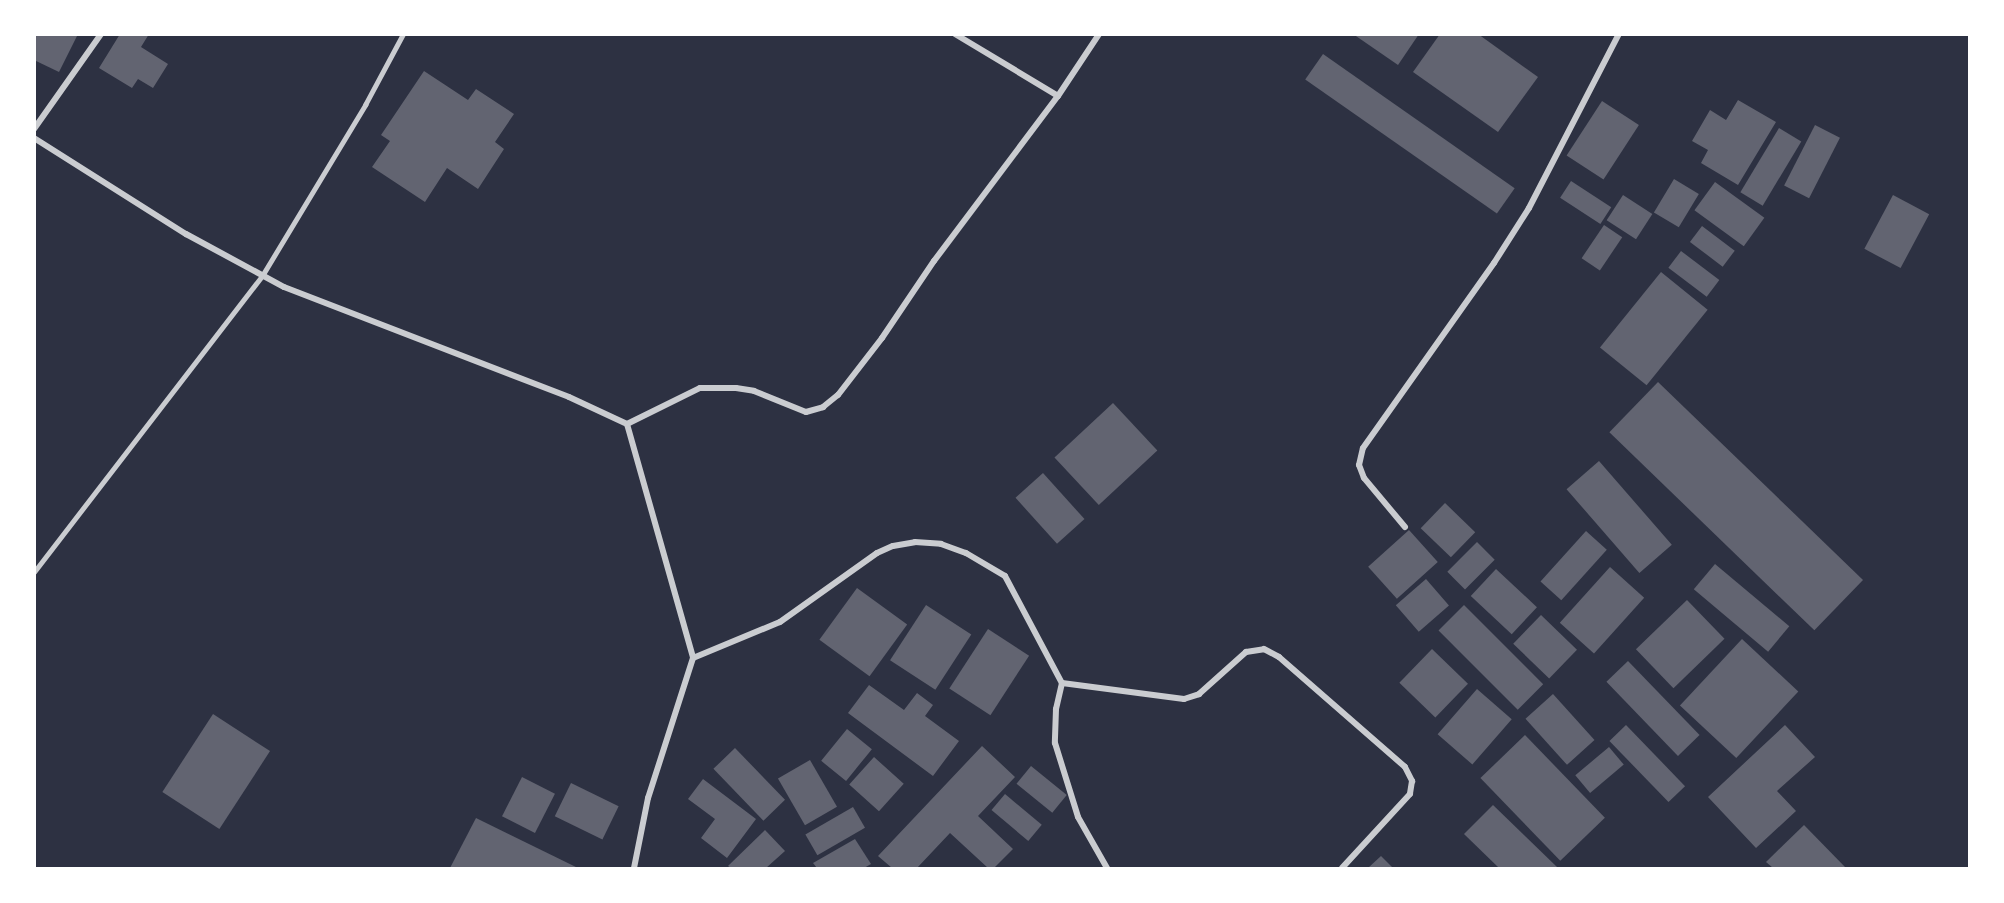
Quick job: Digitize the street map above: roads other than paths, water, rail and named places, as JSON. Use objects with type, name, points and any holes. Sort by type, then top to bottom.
[{"type":"street","points":[[34,129],[101,34]]},
{"type":"street","points":[[955,34],[1058,96]]},
{"type":"street","points":[[627,424],[700,388],[736,388],[754,391],[806,412],[823,407],[838,395],[882,338],[934,261],[1058,96],[1100,34]]},
{"type":"street","points":[[1404,527],[1364,478],[1359,465],[1363,448],[1494,262],[1529,207],[1618,34]]},
{"type":"street","points":[[34,138],[186,234],[262,276],[569,397],[627,424],[693,658],[648,798],[634,868]]},
{"type":"street","points":[[693,658],[780,622],[877,553],[893,546],[915,542],[941,544],[966,553],[1005,576],[1062,683],[1056,709],[1055,743],[1078,817],[1107,868]]},
{"type":"street","points":[[1062,683],[1184,699],[1199,694],[1246,652],[1264,649],[1279,657],[1405,767],[1412,781],[1410,794],[1342,868]]},
{"type":"lane","points":[[34,572],[262,276],[365,105],[403,34]]}]
